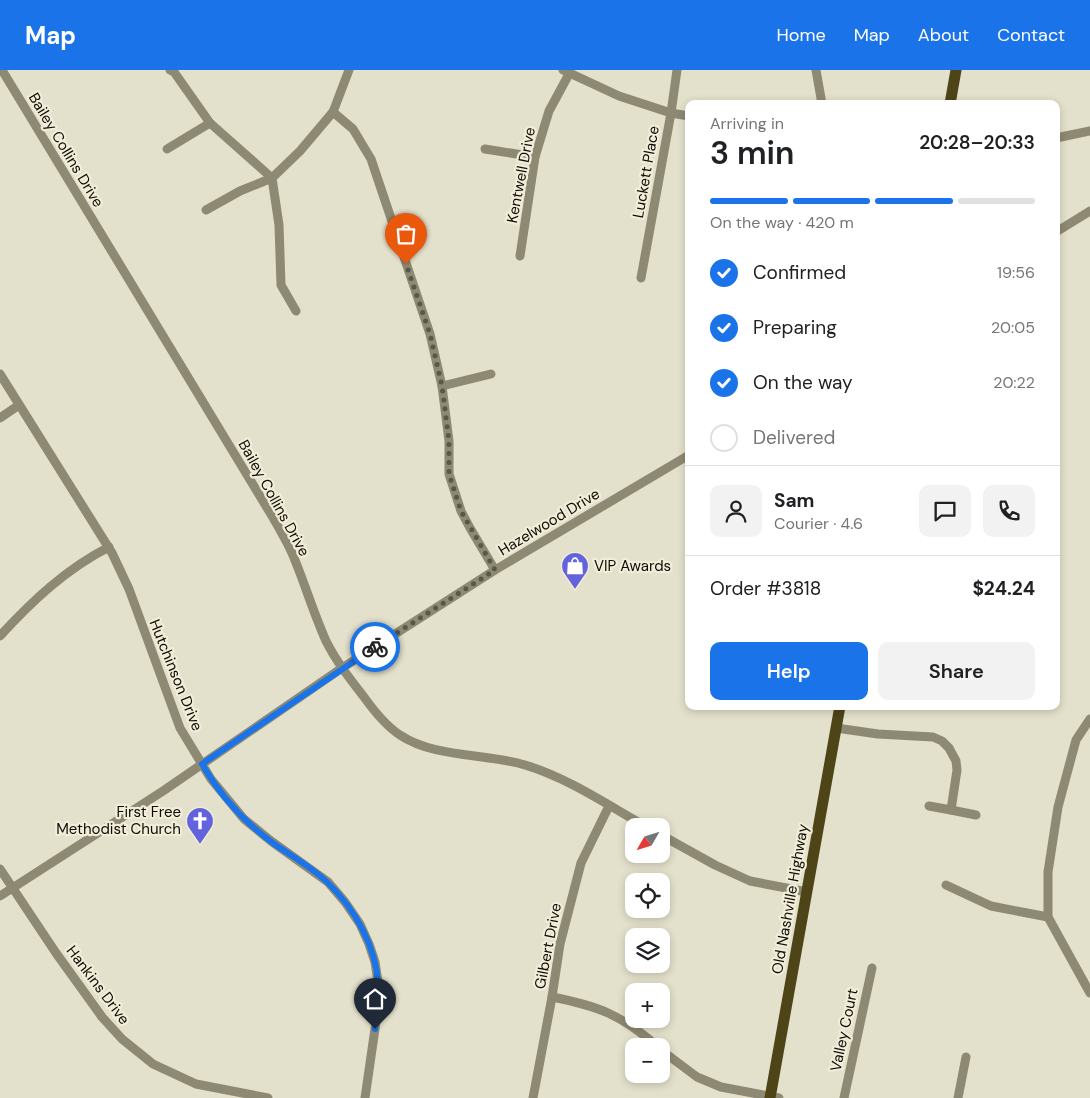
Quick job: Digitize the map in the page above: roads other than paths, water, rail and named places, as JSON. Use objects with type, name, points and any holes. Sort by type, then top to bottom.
[{"type":"main road","points":[[951,100],[956,70]]},
{"type":"main road","name":"Old Nashville Highway","points":[[773,1097],[839,710]]},
{"type":"street","name":"Bailey Collins Drive","points":[[2,70],[272,516],[291,551],[326,640],[342,668],[370,706],[389,726],[413,742],[438,750],[499,759],[530,766],[567,781],[631,818]]},
{"type":"street","points":[[170,70],[174,72],[210,123],[272,178],[279,225],[281,285],[296,311]]},
{"type":"street","points":[[206,210],[240,191],[272,178],[300,151],[333,112],[349,70]]},
{"type":"street","name":"Luckett Place","points":[[641,278],[676,70]]},
{"type":"street","points":[[816,70],[821,100]]},
{"type":"street","points":[[566,72],[619,96],[670,113],[685,115]]},
{"type":"street","name":"Kentwell Drive","points":[[520,256],[535,157],[549,111],[566,72]]},
{"type":"street","points":[[333,112],[353,129],[371,158],[430,334],[442,386],[449,441],[449,474],[461,511],[495,570]]},
{"type":"street","points":[[167,149],[210,123]]},
{"type":"street","points":[[1060,137],[1090,131]]},
{"type":"street","points":[[485,149],[535,157]]},
{"type":"street","points":[[1060,230],[1090,211]]},
{"type":"street","name":"Hutchinson Drive","points":[[0,374],[109,547],[129,589],[180,728],[221,794],[244,819],[270,841],[328,882],[360,924],[372,953],[378,982],[379,1001],[365,1098]]},
{"type":"street","points":[[442,386],[491,374]]},
{"type":"street","points":[[0,418],[19,405]]},
{"type":"street","name":"Hazelwood Drive","points":[[0,896],[202,764],[342,668],[495,570],[685,457]]},
{"type":"street","points":[[0,636],[23,610],[57,580],[90,556],[109,547]]},
{"type":"street","points":[[1090,719],[1076,740],[1058,807],[1048,872],[1048,917],[1090,993]]},
{"type":"street","points":[[836,728],[878,734],[933,737],[942,741],[949,748],[956,761],[957,770],[951,810]]},
{"type":"street","name":"Gilbert Drive","points":[[532,1098],[560,944],[581,863],[609,806]]},
{"type":"street","points":[[929,806],[976,815]]},
{"type":"street","points":[[670,840],[715,866],[750,882],[807,892]]},
{"type":"street","name":"Hankins Drive","points":[[0,869],[56,953],[102,1017],[122,1039],[153,1064],[196,1084],[268,1098]]},
{"type":"street","points":[[946,885],[991,906],[1048,917]]},
{"type":"street","name":"Valley Court","points":[[844,1098],[872,968]]},
{"type":"street","points":[[552,996],[584,1003],[606,1011],[625,1021],[647,1038]]},
{"type":"street","points":[[670,1057],[697,1078],[722,1087],[773,1097]]},
{"type":"street","points":[[958,1098],[966,1058]]},
{"type":"place","name":"VIP Awards","points":[[575,590]]},
{"type":"place","name":"First Free Methodist Church","points":[[200,845]]}]
